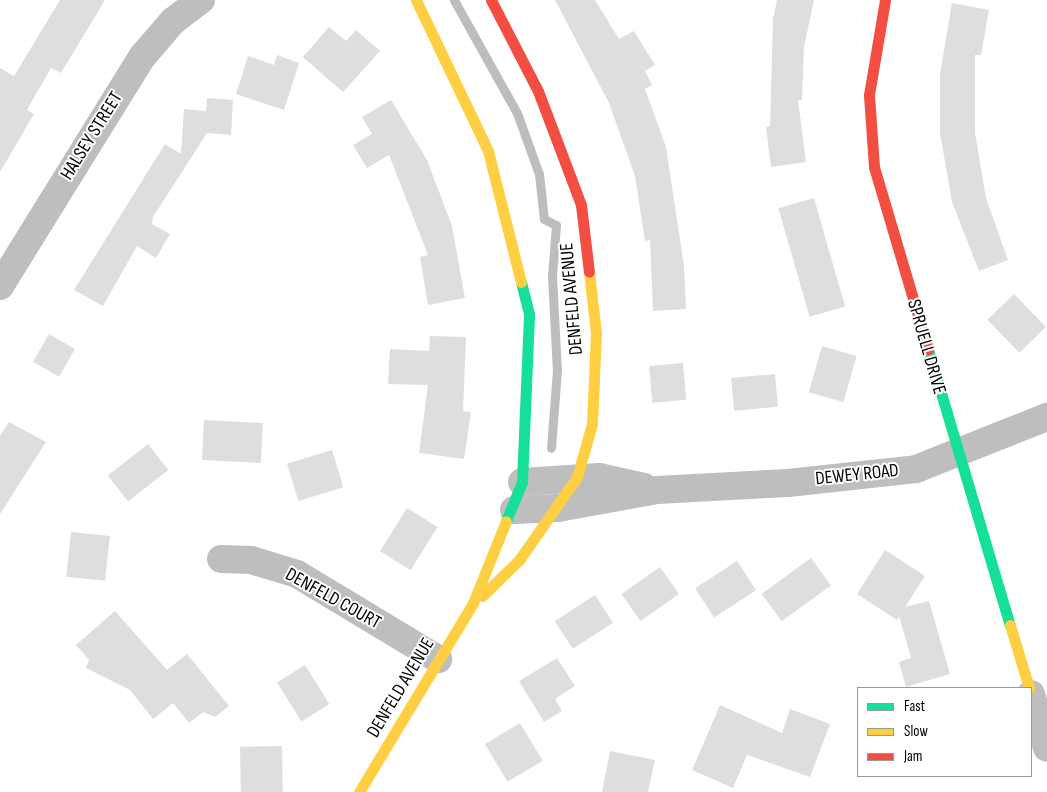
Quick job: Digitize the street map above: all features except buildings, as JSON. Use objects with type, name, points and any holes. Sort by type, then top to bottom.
[{"type":"street","name":"HALSEY STREET","points":[[3,275],[142,57],[173,21],[201,0]]},
{"type":"street","name":"DENFELD AVENUE","points":[[359,792],[473,603],[514,510],[522,482],[529,314],[488,151],[416,0]]},
{"type":"street","name":"DENFELD AVENUE","points":[[473,603],[519,560],[558,508],[577,477],[592,424],[596,333],[581,205],[538,91],[491,0]]},
{"type":"street","name":"SPRUELL DRIVE","points":[[885,0],[869,95],[874,167],[958,455],[1029,687]]},
{"type":"street","name":"DEWEY ROAD","points":[[514,510],[558,508],[658,490],[788,483],[916,469],[958,455],[1047,417]]},
{"type":"street","name":"DEWEY ROAD","points":[[522,482],[599,477],[658,490]]},
{"type":"street","name":"DENFELD COURT","points":[[221,559],[251,560],[297,574],[438,659]]},
{"type":"street","points":[[1032,697],[1047,748]]},
{"type":"waterway","points":[[454,0],[517,113],[539,174],[544,219],[556,225],[552,276],[557,370],[551,448]]},
{"type":"traffic: fast","points":[[506,521],[522,482],[529,314],[521,282]]},
{"type":"traffic: fast","points":[[928,349],[1010,625]]},
{"type":"traffic: slow","points":[[416,0],[488,151],[521,282]]},
{"type":"traffic: slow","points":[[482,596],[519,560],[577,477],[592,424],[596,333],[589,272]]},
{"type":"traffic: slow","points":[[359,792],[473,603],[506,521]]},
{"type":"traffic: slow","points":[[1010,625],[1029,687]]},
{"type":"traffic: jam","points":[[491,0],[538,91],[581,205],[589,272]]},
{"type":"traffic: jam","points":[[885,0],[869,95],[874,167],[928,349]]}]
